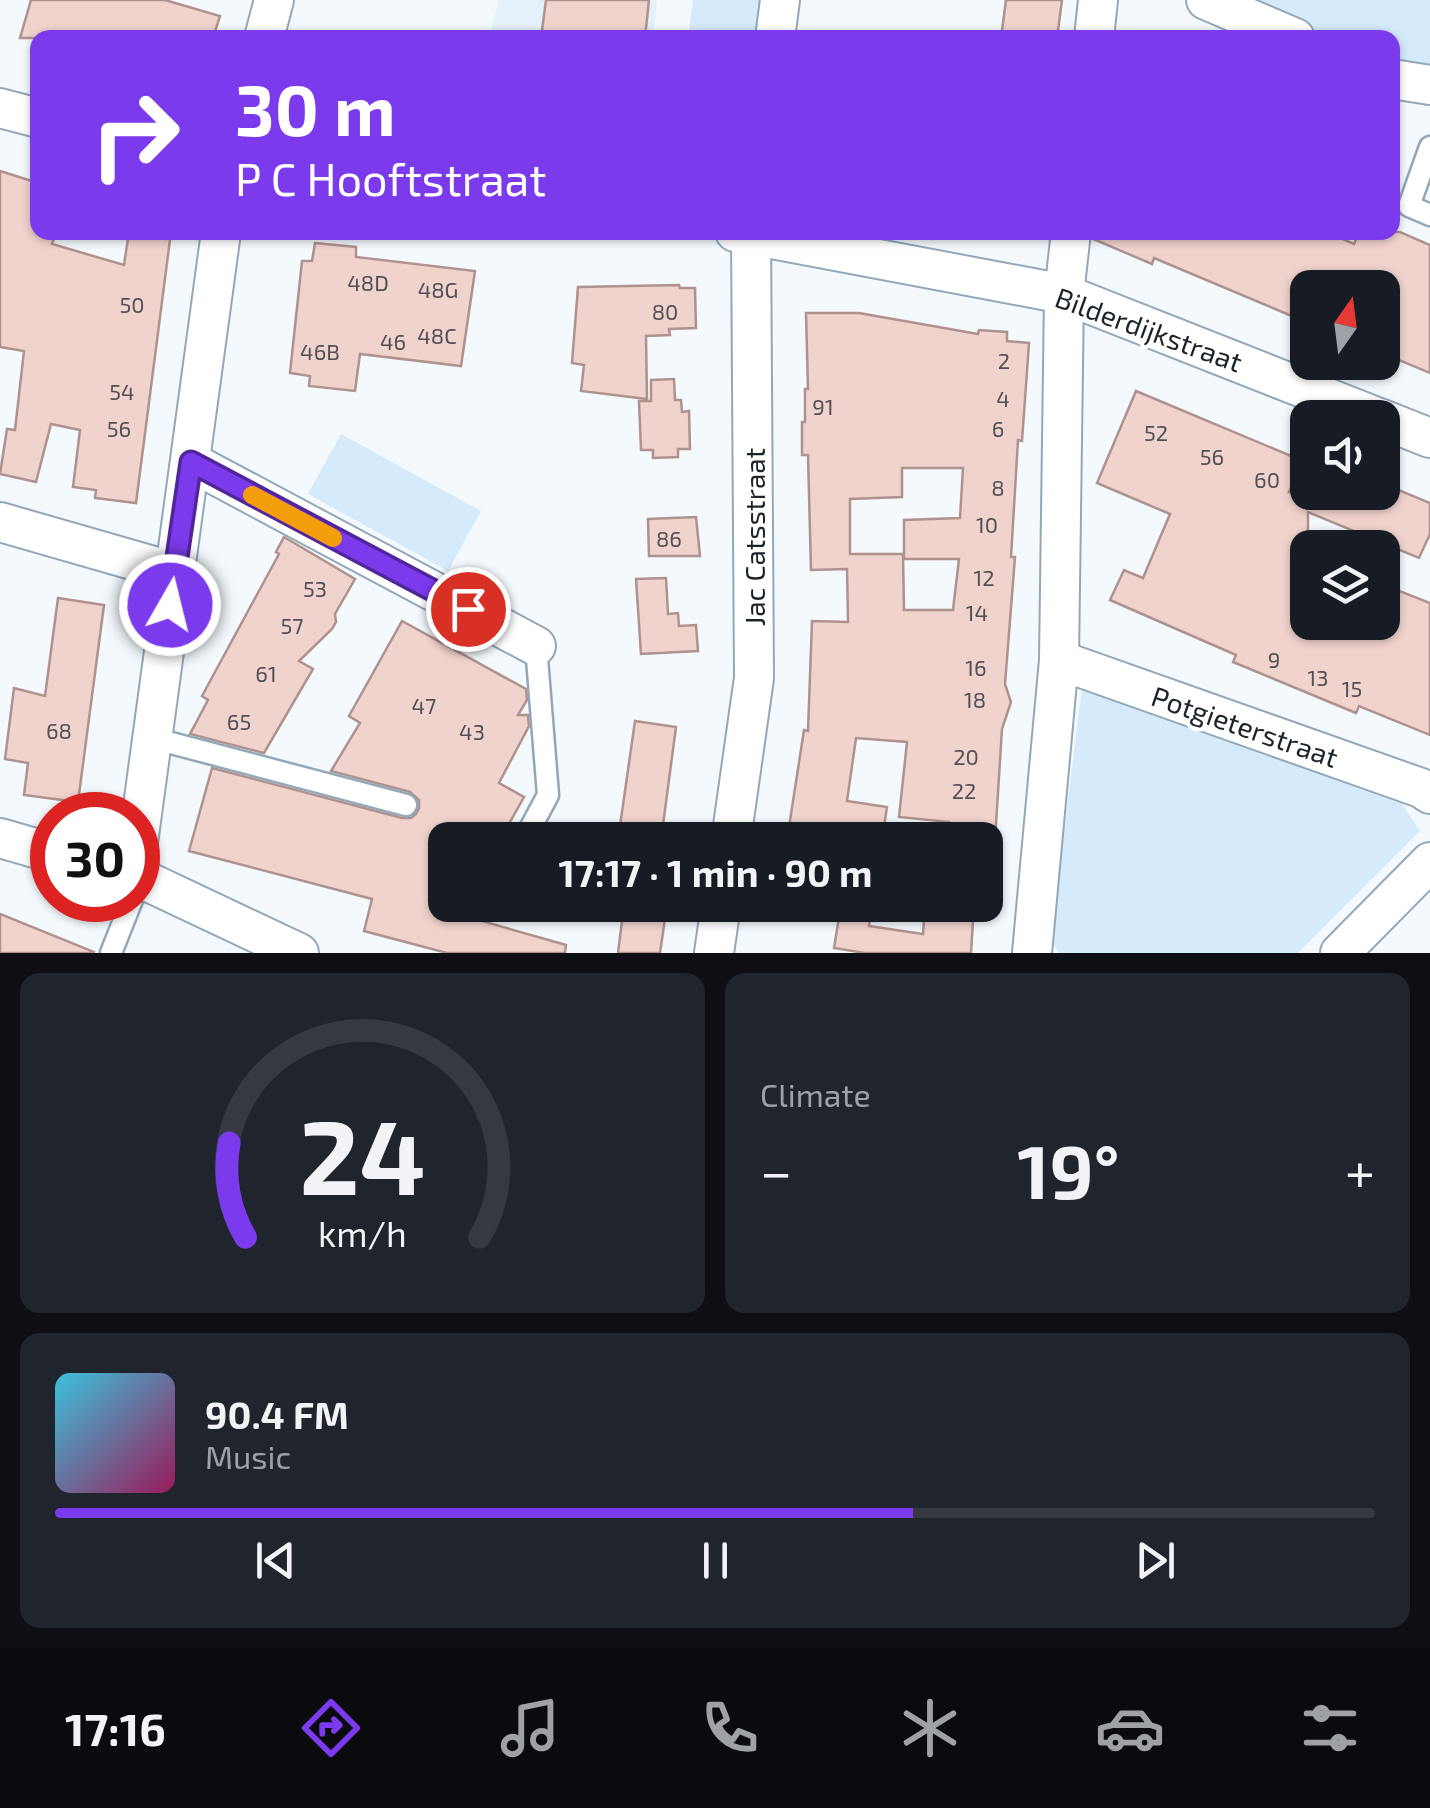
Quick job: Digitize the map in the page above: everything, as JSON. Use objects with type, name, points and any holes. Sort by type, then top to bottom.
[{"type":"street","points":[[266,30],[274,0]]},
{"type":"street","points":[[776,30],[780,0]]},
{"type":"street","points":[[1095,30],[1098,0]]},
{"type":"street","points":[[1206,0],[1275,30]]},
{"type":"street","points":[[1400,80],[1430,85]]},
{"type":"street","points":[[0,108],[30,116]]},
{"type":"street","points":[[146,792],[220,240]]},
{"type":"street","name":"Jac Catsstraat","points":[[734,822],[754,678],[746,240]]},
{"type":"street","name":"Bilderdijkstraat","points":[[782,240],[1064,294],[1335,400]]},
{"type":"street","points":[[1032,953],[1059,660],[1064,294],[1070,240]]},
{"type":"street","name":"Bilderdijkstraat","points":[[1400,426],[1430,438]]},
{"type":"street","points":[[191,462],[536,646]]},
{"type":"street","points":[[0,522],[174,572]]},
{"type":"street","name":"Potgieterstraat","points":[[1059,660],[1430,794]]},
{"type":"street","points":[[0,838],[30,847]]},
{"type":"street","points":[[1340,953],[1430,862]]},
{"type":"street","points":[[160,888],[299,953]]},
{"type":"street","points":[[714,953],[719,922]]},
{"type":"lane","points":[[1430,146],[1409,206],[1430,215]]},
{"type":"lane","points":[[534,822],[548,795],[536,646]]},
{"type":"lane","points":[[152,738],[406,805]]},
{"type":"lane","points":[[111,953],[122,922]]},
{"type":"shaded area","points":[[499,0],[657,0],[654,30],[491,30]]},
{"type":"shaded area","points":[[693,0],[764,0],[760,30],[689,30]]},
{"type":"shaded area","points":[[1244,0],[1430,0],[1430,70],[1400,66],[1400,30],[1314,30]]},
{"type":"shaded area","points":[[341,434],[481,511],[448,571],[308,494]]},
{"type":"shaded area","points":[[1082,689],[1402,804],[1420,831],[1298,953],[1059,953],[1050,940]]},
{"type":"building","points":[[31,0],[165,0],[220,16],[216,30],[30,30],[30,38],[20,38]]},
{"type":"building","points":[[546,0],[649,0],[646,30],[542,30]]},
{"type":"building","points":[[1006,0],[1062,0],[1058,30],[1002,30]]},
{"type":"building","points":[[0,171],[30,180],[30,240],[53,240],[52,244],[124,265],[128,240],[170,240],[136,503],[95,498],[96,490],[73,487],[80,430],[51,424],[36,482],[0,474],[7,429],[15,430],[24,351],[0,347]]},
{"type":"building","points":[[1400,232],[1430,245],[1430,373],[1400,360],[1400,270],[1290,270],[1290,315],[1154,258],[1152,264],[1095,240],[1345,240],[1354,244],[1356,240],[1400,240]]},
{"type":"building","points":[[315,243],[356,247],[356,257],[475,271],[461,366],[360,354],[355,391],[309,386],[310,376],[290,373],[302,261],[312,261]]},
{"type":"building","points":[[578,287],[695,288],[696,328],[669,329],[670,335],[646,336],[647,399],[581,391],[584,365],[572,363]]},
{"type":"building","points":[[806,313],[859,313],[978,334],[979,330],[1007,332],[1007,341],[1029,343],[1011,557],[1015,557],[1005,684],[1011,702],[1002,729],[996,822],[899,817],[907,742],[856,738],[847,801],[887,807],[885,822],[790,822],[804,730],[808,731],[812,621],[848,622],[847,569],[811,570],[808,455],[802,455]],"holes":[[[902,468],[963,468],[960,518],[904,520],[904,559],[959,559],[953,610],[904,610],[903,554],[850,554],[850,499],[902,497]]]},
{"type":"building","points":[[674,379],[675,400],[681,400],[682,412],[689,411],[690,449],[678,449],[678,457],[653,458],[653,450],[641,450],[639,401],[651,401],[651,380]]},
{"type":"building","points":[[1136,391],[1290,456],[1290,510],[1400,510],[1400,490],[1430,503],[1430,534],[1419,558],[1400,550],[1400,530],[1351,530],[1308,512],[1308,530],[1290,530],[1290,640],[1400,640],[1400,591],[1430,603],[1430,735],[1359,706],[1356,713],[1233,662],[1236,655],[1110,600],[1124,570],[1143,578],[1170,514],[1097,483]]},
{"type":"building","points":[[696,517],[700,556],[649,556],[648,519]]},
{"type":"building","points":[[284,537],[355,579],[335,614],[336,622],[299,661],[313,669],[264,753],[190,734],[208,700],[202,696],[279,554],[276,552]]},
{"type":"building","points":[[666,578],[668,614],[678,613],[679,626],[696,625],[698,651],[641,654],[636,579]]},
{"type":"building","points":[[58,598],[104,605],[79,792],[24,795],[28,763],[5,759],[14,688],[45,696]]},
{"type":"building","points":[[402,621],[526,689],[527,700],[518,715],[528,715],[529,726],[499,783],[524,797],[510,822],[428,822],[428,922],[486,922],[566,945],[565,953],[447,953],[364,931],[372,899],[189,851],[212,768],[402,818],[416,814],[419,800],[410,792],[331,771],[360,723],[349,716]]},
{"type":"building","points":[[635,721],[676,727],[663,822],[621,822]]},
{"type":"building","points":[[0,914],[94,952],[94,953],[0,953]]},
{"type":"building","points":[[622,922],[665,922],[660,953],[618,953]]},
{"type":"building","points":[[838,922],[870,922],[869,926],[923,934],[924,922],[973,922],[971,953],[865,953],[834,948]]},
{"type":"slow traffic","points":[[252,495],[333,538]]},
{"type":"route","points":[[170,605],[191,462],[468,609]]}]
